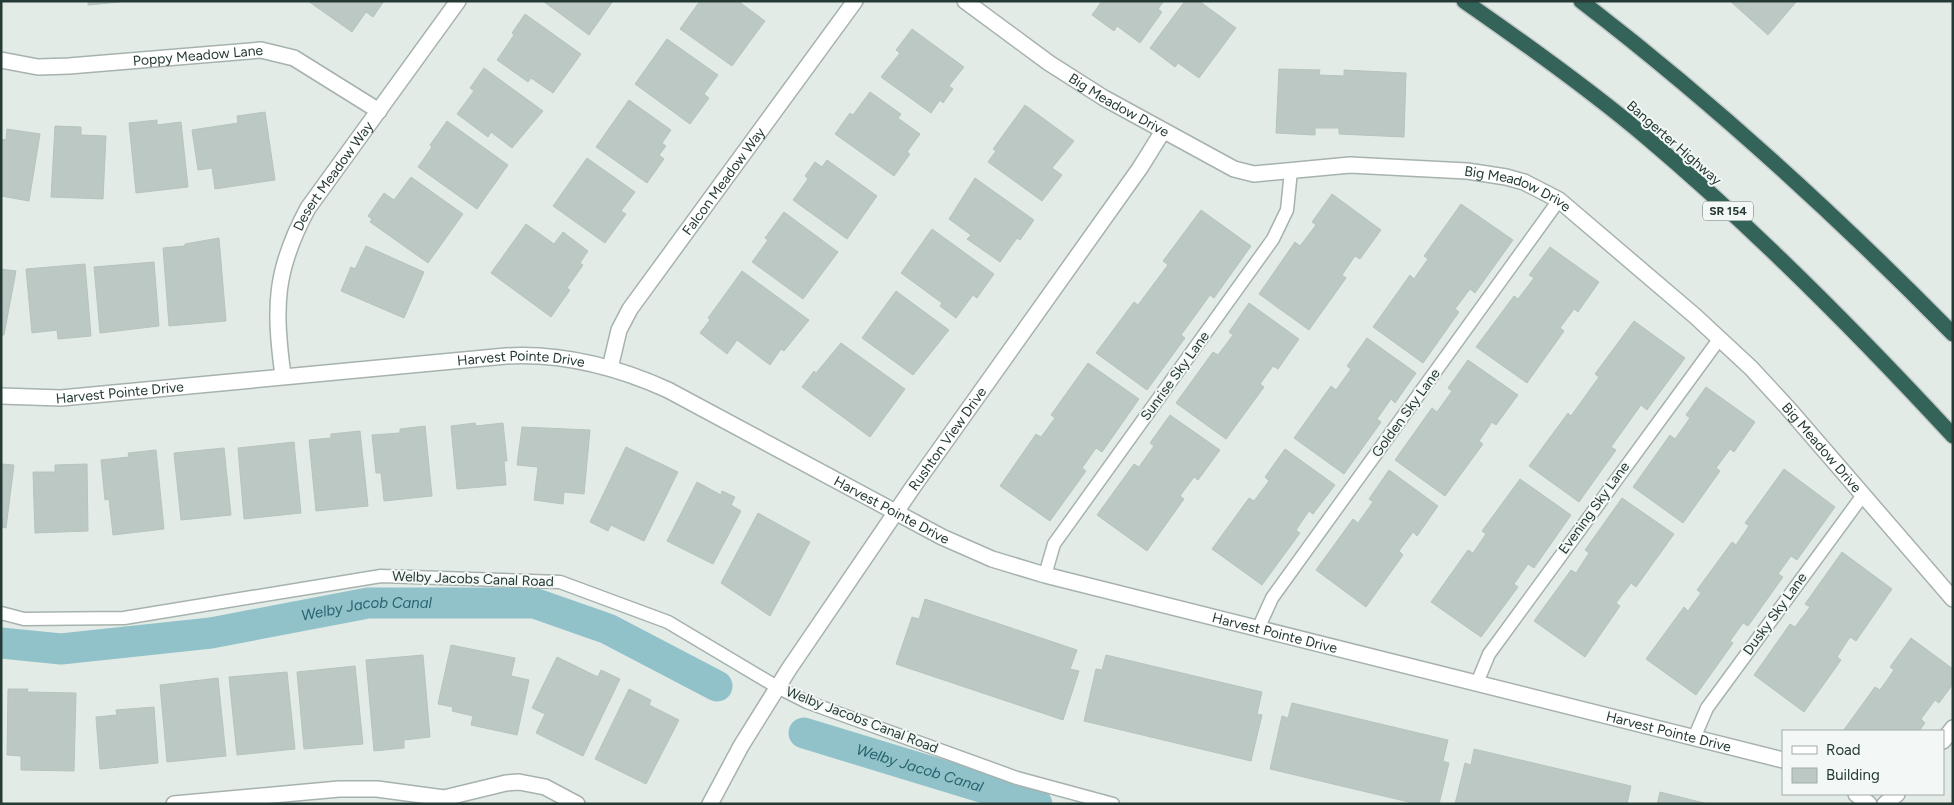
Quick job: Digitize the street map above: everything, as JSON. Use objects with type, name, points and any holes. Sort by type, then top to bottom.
[{"type":"highway","points":[[1458,1],[1480,13]]},
{"type":"highway","name":"Bangerter Highway","points":[[1464,1],[1563,71],[1646,138],[1814,292],[1953,436]]},
{"type":"highway","points":[[1581,1],[1711,105],[1788,173],[1877,256],[1953,334]]},
{"type":"street","name":"Desert Meadow Way","points":[[283,376],[276,322],[281,275],[288,252],[308,208],[458,1]]},
{"type":"street","name":"Falcon Meadow Way","points":[[610,368],[620,330],[630,309],[855,1]]},
{"type":"street","name":"Big Meadow Drive","points":[[965,1],[1067,75],[1163,131],[1242,172],[1254,174],[1350,165],[1486,173],[1524,182],[1559,200],[1592,226],[1720,338],[1776,395],[1953,599]]},
{"type":"street","name":"Poppy Meadow Lane","points":[[1,60],[38,67],[68,66],[261,50],[294,58],[379,110]]},
{"type":"street","name":"Rushton View Drive","points":[[716,801],[741,746],[777,687],[896,512],[1140,168],[1163,131]]},
{"type":"street","name":"Harvest Pointe Drive","points":[[1,396],[61,398],[526,355],[566,359],[610,368],[668,390],[942,537],[992,560],[1258,629],[1782,760]]},
{"type":"street","points":[[1944,741],[1953,728]]},
{"type":"street","points":[[174,804],[339,789],[377,789],[442,801],[506,783],[519,782],[545,787],[577,804]]},
{"type":"street","points":[[1857,795],[1869,804]]},
{"type":"street","points":[[1885,804],[1896,795]]},
{"type":"lane","name":"Sunrise Sky Lane","points":[[1045,575],[1054,544],[1273,239],[1287,210],[1291,171]]},
{"type":"lane","name":"Golden Sky Lane","points":[[1258,629],[1272,598],[1559,200]]},
{"type":"lane","name":"Evening Sky Lane","points":[[1476,683],[1489,654],[1720,338]]},
{"type":"lane","name":"Dusky Sky Lane","points":[[1694,738],[1707,708],[1863,495]]},
{"type":"lane","name":"Welby Jacobs Canal Road","points":[[1,613],[24,619],[124,618],[381,576],[560,582],[668,622],[777,687],[807,702],[1016,778],[1114,804]]},
{"type":"building","points":[[88,1],[120,1],[120,2],[88,5]]},
{"type":"building","points":[[308,1],[384,1],[373,17],[366,12],[352,32]]},
{"type":"building","points":[[543,1],[613,1],[589,35]]},
{"type":"building","points":[[700,1],[738,1],[765,21],[732,66],[680,29]]},
{"type":"building","points":[[1102,1],[1164,1],[1158,9],[1162,12],[1140,43],[1117,26],[1114,31],[1092,15]]},
{"type":"building","points":[[1185,1],[1199,1],[1236,28],[1199,78],[1178,63],[1175,67],[1150,48]]},
{"type":"building","points":[[1730,1],[1797,1],[1768,35]]},
{"type":"building","points":[[525,14],[581,54],[553,93],[531,78],[528,82],[497,60],[514,35],[512,33]]},
{"type":"building","points":[[912,29],[964,67],[949,86],[953,89],[943,103],[940,100],[931,113],[881,77],[900,53],[896,50]]},
{"type":"building","points":[[667,39],[718,75],[704,94],[709,98],[690,124],[635,84]]},
{"type":"building","points":[[484,68],[543,111],[512,148],[491,132],[488,137],[457,114],[474,91],[470,88]]},
{"type":"building","points":[[1279,69],[1320,70],[1319,75],[1344,76],[1344,70],[1406,73],[1404,137],[1339,134],[1339,128],[1315,128],[1315,135],[1276,133]]},
{"type":"building","points":[[870,92],[901,114],[898,118],[920,134],[907,152],[910,154],[894,176],[835,134],[850,113],[853,115]]},
{"type":"building","points":[[629,100],[671,130],[662,143],[666,146],[659,155],[664,159],[647,183],[596,147]]},
{"type":"building","points":[[1025,105],[1074,141],[1052,168],[1062,175],[1042,201],[988,162],[996,151],[993,149]]},
{"type":"building","points":[[265,112],[275,180],[215,189],[212,168],[198,170],[192,130],[238,123],[237,116]]},
{"type":"building","points":[[157,120],[157,125],[181,122],[188,187],[136,193],[129,123]]},
{"type":"building","points":[[447,121],[508,165],[477,209],[418,167],[432,147],[430,145]]},
{"type":"building","points":[[55,126],[81,127],[81,135],[106,136],[103,199],[51,197]]},
{"type":"building","points":[[7,129],[40,134],[29,201],[1,196],[1,139],[6,140]]},
{"type":"building","points":[[587,158],[635,192],[621,211],[626,214],[605,243],[553,206]]},
{"type":"building","points":[[827,160],[877,196],[847,239],[793,200],[808,179],[805,176],[815,162],[822,167]]},
{"type":"building","points":[[411,177],[463,214],[428,263],[370,222],[372,219],[368,216],[384,193],[394,200]]},
{"type":"building","points":[[975,178],[1034,220],[1020,240],[1017,238],[1000,262],[967,239],[971,235],[949,219]]},
{"type":"building","points":[[1332,194],[1381,230],[1360,259],[1355,256],[1342,275],[1346,278],[1309,330],[1259,294],[1295,242],[1300,246],[1316,225],[1312,222]]},
{"type":"building","points":[[1461,204],[1513,240],[1475,293],[1470,289],[1455,309],[1459,312],[1423,363],[1373,327],[1410,275],[1414,279],[1428,259],[1424,256]]},
{"type":"building","points":[[1201,210],[1251,246],[1214,298],[1210,295],[1181,335],[1185,338],[1147,390],[1096,353],[1134,302],[1138,305],[1168,265],[1163,261]]},
{"type":"building","points":[[784,212],[838,252],[803,299],[752,262],[768,240],[765,238]]},
{"type":"building","points":[[526,224],[554,244],[563,232],[588,251],[580,263],[583,265],[567,288],[570,290],[551,317],[491,273]]},
{"type":"building","points":[[932,229],[994,274],[977,298],[973,295],[956,318],[940,306],[942,303],[901,273]]},
{"type":"building","points":[[219,238],[226,321],[169,326],[163,248],[185,246],[185,244]]},
{"type":"building","points":[[366,246],[424,272],[404,318],[341,291],[351,267],[355,269]]},
{"type":"building","points":[[1550,247],[1599,282],[1578,312],[1574,309],[1560,328],[1564,331],[1527,383],[1476,347],[1514,296],[1518,299],[1534,278],[1529,275]]},
{"type":"building","points":[[154,262],[159,326],[100,333],[94,267]]},
{"type":"building","points":[[85,264],[91,336],[58,339],[57,330],[32,333],[26,269]]},
{"type":"building","points":[[1,269],[16,271],[4,335],[1,335]]},
{"type":"building","points":[[742,271],[809,320],[784,351],[781,349],[770,365],[737,340],[727,354],[700,333],[710,320],[708,318]]},
{"type":"building","points":[[896,291],[949,330],[913,375],[862,338]]},
{"type":"building","points":[[1249,303],[1299,339],[1278,369],[1273,366],[1260,384],[1264,387],[1226,439],[1176,403],[1213,352],[1218,355],[1233,335],[1229,332]]},
{"type":"building","points":[[1634,321],[1685,358],[1647,410],[1641,405],[1611,447],[1616,450],[1579,502],[1529,466],[1568,413],[1571,416],[1599,377],[1595,374]]},
{"type":"building","points":[[1367,338],[1416,373],[1395,403],[1391,399],[1377,419],[1381,422],[1344,474],[1294,438],[1331,386],[1336,390],[1351,369],[1347,366]]},
{"type":"building","points":[[841,343],[905,389],[870,437],[802,387],[814,371],[816,373]]},
{"type":"building","points":[[1468,360],[1518,395],[1496,425],[1492,422],[1479,441],[1483,444],[1445,496],[1395,460],[1432,408],[1437,412],[1452,391],[1448,388]]},
{"type":"building","points":[[1088,363],[1139,399],[1102,452],[1096,448],[1082,468],[1086,471],[1050,521],[1000,486],[1036,434],[1041,437],[1055,418],[1051,415]]},
{"type":"building","points":[[1706,387],[1755,422],[1734,452],[1730,449],[1716,468],[1720,471],[1683,523],[1633,487],[1670,435],[1675,439],[1690,418],[1686,415]]},
{"type":"building","points":[[1170,415],[1220,450],[1198,480],[1194,477],[1180,496],[1184,499],[1147,551],[1097,515],[1134,464],[1139,467],[1154,446],[1150,443]]},
{"type":"building","points":[[475,423],[476,426],[503,423],[507,461],[504,461],[506,485],[457,489],[451,426]]},
{"type":"building","points":[[425,426],[432,496],[384,501],[381,473],[376,473],[372,435],[400,433],[400,429]]},
{"type":"building","points":[[522,427],[590,430],[584,494],[564,492],[563,504],[534,500],[538,467],[517,465]]},
{"type":"building","points":[[360,431],[368,506],[316,511],[309,440],[331,438],[331,434]]},
{"type":"building","points":[[294,442],[301,513],[244,519],[238,448]]},
{"type":"building","points":[[626,447],[678,472],[644,541],[611,525],[608,531],[590,522]]},
{"type":"building","points":[[224,448],[231,515],[181,520],[174,453]]},
{"type":"building","points":[[1285,449],[1335,485],[1313,514],[1309,511],[1296,530],[1300,533],[1262,585],[1212,549],[1249,498],[1254,501],[1269,481],[1265,477]]},
{"type":"building","points":[[156,450],[164,529],[113,535],[109,499],[105,500],[101,460],[129,457],[128,453]]},
{"type":"building","points":[[1,464],[14,465],[6,528],[1,527]]},
{"type":"building","points":[[87,464],[88,531],[35,533],[33,472],[55,472],[55,465]]},
{"type":"building","points":[[1784,469],[1835,507],[1797,560],[1791,556],[1778,574],[1783,577],[1748,626],[1743,623],[1730,641],[1733,643],[1696,695],[1646,659],[1684,607],[1688,611],[1701,593],[1697,590],[1732,542],[1736,545],[1749,526],[1745,523]]},
{"type":"building","points":[[1389,470],[1438,506],[1417,536],[1413,532],[1399,551],[1403,555],[1366,607],[1316,570],[1353,519],[1358,523],[1373,502],[1369,499]]},
{"type":"building","points":[[1520,479],[1571,515],[1534,568],[1528,564],[1514,584],[1518,587],[1481,637],[1431,602],[1468,550],[1473,553],[1486,534],[1482,531]]},
{"type":"building","points":[[697,482],[721,495],[722,491],[735,497],[731,505],[741,511],[713,564],[667,541]]},
{"type":"building","points":[[1622,498],[1674,534],[1636,587],[1631,583],[1616,603],[1620,606],[1585,657],[1534,621],[1571,570],[1576,573],[1589,553],[1585,550]]},
{"type":"building","points":[[758,513],[810,542],[770,616],[721,583]]},
{"type":"building","points":[[1842,552],[1892,589],[1856,641],[1850,637],[1837,657],[1841,660],[1804,712],[1754,675],[1790,624],[1795,627],[1810,607],[1805,604]]},
{"type":"building","points":[[925,599],[1077,650],[1070,669],[1079,671],[1063,720],[896,664],[912,617],[919,619]]},
{"type":"building","points":[[1911,638],[1953,669],[1953,684],[1939,703],[1935,700],[1921,719],[1925,723],[1920,730],[1844,730],[1875,687],[1880,690],[1894,670],[1890,667]]},
{"type":"building","points":[[451,645],[515,658],[511,676],[529,680],[517,735],[471,725],[473,716],[452,711],[453,707],[438,704]]},
{"type":"building","points":[[423,655],[430,737],[404,740],[404,748],[374,751],[366,660]]},
{"type":"building","points":[[1106,655],[1262,692],[1257,714],[1262,715],[1251,761],[1084,721],[1096,669],[1102,670]]},
{"type":"building","points":[[557,657],[598,677],[601,670],[620,679],[583,756],[536,733],[545,714],[532,708]]},
{"type":"building","points":[[355,666],[363,744],[304,749],[297,672]]},
{"type":"building","points":[[287,672],[295,749],[237,755],[229,677]]},
{"type":"building","points":[[218,678],[226,756],[167,762],[160,685]]},
{"type":"building","points":[[8,689],[28,689],[27,692],[76,693],[74,771],[21,770],[21,756],[7,755]]},
{"type":"building","points":[[629,689],[651,700],[649,705],[679,720],[646,784],[595,759]]},
{"type":"building","points":[[1292,703],[1448,740],[1443,761],[1449,763],[1439,804],[1417,804],[1270,769],[1282,716],[1288,718]]},
{"type":"building","points":[[154,707],[158,763],[100,769],[96,717],[117,715],[116,710]]},
{"type":"building","points":[[1474,749],[1631,786],[1627,804],[1455,804],[1465,763],[1471,765]]},
{"type":"building","points":[[1660,792],[1708,804],[1657,804]]},
{"type":"waterway","name":"Welby Jacob Canal","points":[[1,643],[61,649],[211,633],[368,603],[534,603],[608,629],[717,686]]},
{"type":"waterway","name":"Welby Jacob Canal","points":[[804,733],[1037,804]]}]
